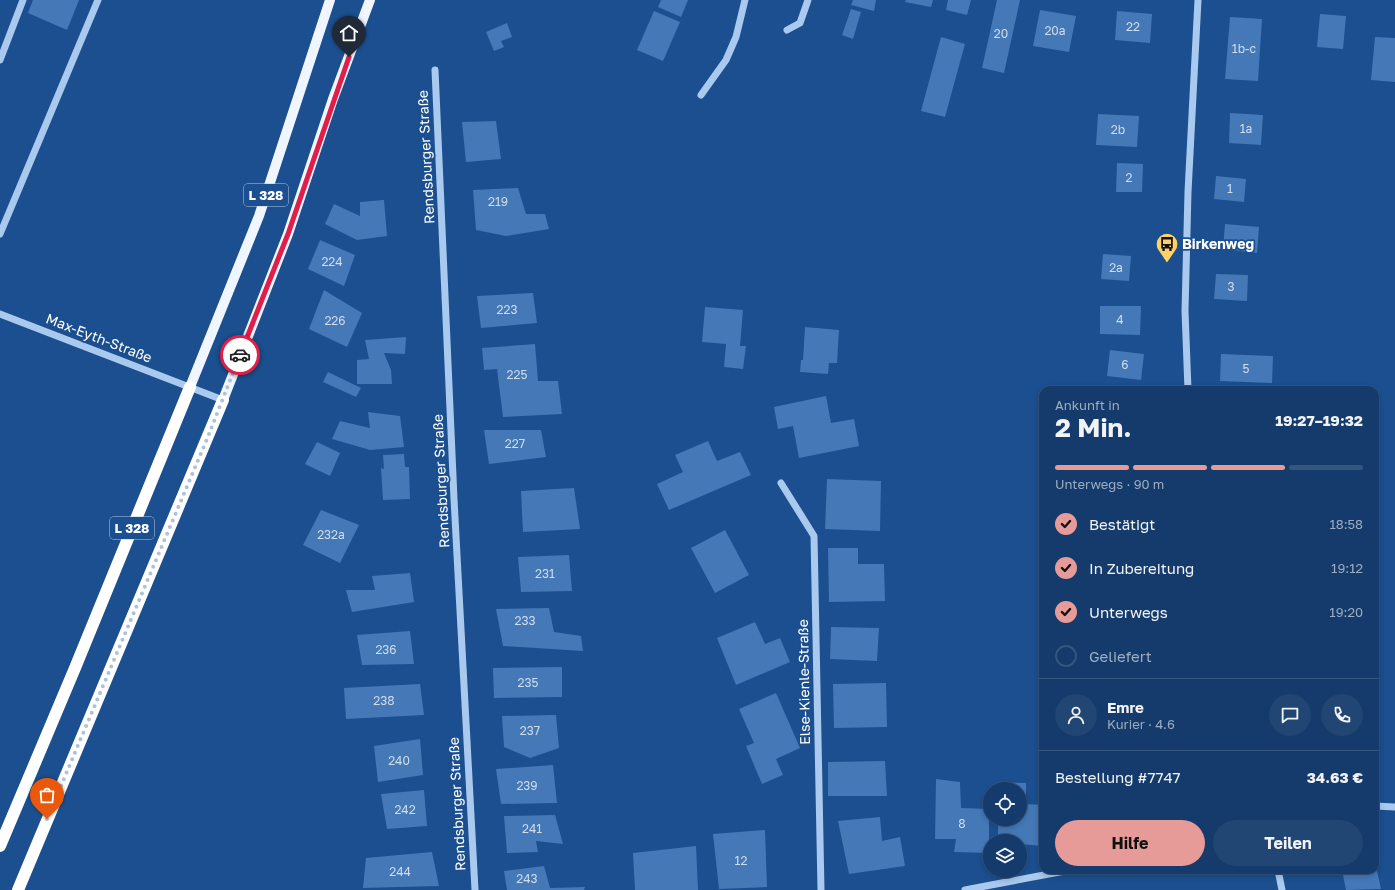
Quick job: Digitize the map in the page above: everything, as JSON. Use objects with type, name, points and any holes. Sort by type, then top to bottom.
[{"type":"highway","name":"L 328","points":[[0,846],[75,668],[190,387]]},
{"type":"highway","name":"L 328","points":[[18,890],[223,400]]},
{"type":"main road","name":"L 328","points":[[190,387],[259,216],[330,0]]},
{"type":"main road","name":"L 328","points":[[223,400],[288,234],[333,99],[370,0]]},
{"type":"street","points":[[0,60],[23,0]]},
{"type":"street","points":[[0,234],[98,0]]},
{"type":"street","points":[[701,95],[726,60],[736,37],[745,0]]},
{"type":"street","points":[[787,30],[800,23],[808,0]]},
{"type":"street","points":[[1188,386],[1185,311],[1187,200],[1198,0]]},
{"type":"street","name":"Rendsburger Straße","points":[[435,70],[454,491],[475,890]]},
{"type":"street","name":"Max-Eyth-Straße","points":[[0,314],[223,400]]},
{"type":"street","name":"Else-Kienle-Straße","points":[[781,483],[814,536],[821,890]]},
{"type":"street","points":[[1379,806],[1395,807]]},
{"type":"street","points":[[964,890],[1049,874]]},
{"type":"street","points":[[1279,874],[1282,890]]},
{"type":"building","points":[[33,0],[79,0],[67,30],[28,13]]},
{"type":"building","points":[[661,0],[688,0],[681,17],[658,7]]},
{"type":"building","points":[[853,0],[876,0],[874,11],[851,5]]},
{"type":"building","points":[[906,0],[933,0],[931,7],[905,2]]},
{"type":"building","points":[[948,0],[971,0],[967,15],[946,10]]},
{"type":"building","points":[[997,0],[1020,0],[1004,73],[982,68]]},
{"type":"building","points":[[851,9],[861,12],[853,39],[842,35]]},
{"type":"building","points":[[1040,10],[1076,16],[1069,52],[1033,46]]},
{"type":"building","points":[[654,11],[680,22],[663,61],[637,50]]},
{"type":"building","points":[[1117,11],[1152,14],[1150,43],[1115,40]]},
{"type":"building","points":[[1320,14],[1346,16],[1343,49],[1317,47]]},
{"type":"building","points":[[1230,17],[1262,19],[1258,81],[1225,79]]},
{"type":"building","points":[[507,23],[512,37],[501,41],[504,47],[494,51],[486,32]]},
{"type":"building","points":[[941,37],[965,44],[945,117],[921,111]]},
{"type":"building","points":[[1375,37],[1395,38],[1395,82],[1371,80]]},
{"type":"building","points":[[1230,113],[1263,115],[1261,145],[1229,143]]},
{"type":"building","points":[[1098,114],[1139,116],[1137,147],[1096,145]]},
{"type":"building","points":[[496,121],[501,159],[466,162],[462,122]]},
{"type":"building","points":[[1117,163],[1143,164],[1142,192],[1116,192]]},
{"type":"building","points":[[1216,176],[1246,179],[1244,202],[1214,199]]},
{"type":"building","points":[[518,188],[526,214],[545,214],[549,229],[506,236],[476,230],[473,190]]},
{"type":"building","points":[[384,200],[387,236],[357,240],[325,224],[334,204],[360,216],[360,202]]},
{"type":"building","points":[[1225,224],[1259,227],[1257,253],[1223,249]]},
{"type":"building","points":[[320,240],[355,255],[344,286],[308,269]]},
{"type":"building","points":[[1103,254],[1131,256],[1129,281],[1101,279]]},
{"type":"building","points":[[1216,274],[1248,275],[1247,301],[1214,299]]},
{"type":"building","points":[[324,290],[362,313],[347,347],[309,329]]},
{"type":"building","points":[[533,293],[537,323],[481,328],[477,296]]},
{"type":"building","points":[[1100,306],[1141,306],[1140,335],[1100,334]]},
{"type":"building","points":[[705,307],[743,310],[740,346],[746,346],[743,369],[724,367],[726,344],[702,342]]},
{"type":"building","points":[[805,327],[839,330],[837,363],[829,363],[828,374],[800,372],[801,360],[803,360]]},
{"type":"building","points":[[406,337],[405,354],[384,353],[391,370],[392,384],[357,384],[357,360],[369,359],[365,340]]},
{"type":"building","points":[[535,344],[538,381],[558,381],[562,414],[503,417],[497,369],[484,370],[482,348]]},
{"type":"building","points":[[1110,350],[1144,354],[1141,380],[1107,376]]},
{"type":"building","points":[[1221,354],[1273,356],[1272,383],[1220,381]]},
{"type":"building","points":[[328,372],[361,388],[356,397],[323,382]]},
{"type":"building","points":[[826,396],[831,423],[854,419],[859,446],[799,458],[793,426],[778,429],[774,407]]},
{"type":"building","points":[[368,412],[400,416],[404,447],[370,450],[332,439],[340,421],[370,428]]},
{"type":"building","points":[[484,430],[541,430],[546,457],[489,464]]},
{"type":"building","points":[[708,441],[717,461],[740,452],[751,475],[669,510],[657,484],[683,472],[675,455]]},
{"type":"building","points":[[317,442],[340,453],[330,476],[305,464]]},
{"type":"building","points":[[404,454],[405,467],[409,467],[410,499],[383,500],[381,468],[384,469],[383,455]]},
{"type":"building","points":[[827,479],[881,481],[880,531],[825,529]]},
{"type":"building","points":[[574,488],[580,529],[523,532],[521,491]]},
{"type":"building","points":[[321,510],[359,525],[340,563],[303,545]]},
{"type":"building","points":[[725,530],[749,575],[715,593],[691,548]]},
{"type":"building","points":[[828,548],[858,548],[858,564],[884,564],[885,601],[829,602]]},
{"type":"building","points":[[569,555],[572,591],[521,592],[518,557]]},
{"type":"building","points":[[410,573],[414,602],[352,612],[346,590],[375,590],[372,576]]},
{"type":"building","points":[[549,608],[554,632],[581,636],[583,651],[503,646],[496,609]]},
{"type":"building","points":[[755,622],[765,644],[780,638],[790,662],[736,685],[717,638]]},
{"type":"building","points":[[831,627],[879,628],[877,661],[830,659]]},
{"type":"building","points":[[410,631],[414,664],[362,665],[357,635]]},
{"type":"building","points":[[562,667],[562,697],[494,698],[493,668]]},
{"type":"building","points":[[886,683],[887,727],[834,728],[833,684]]},
{"type":"building","points":[[420,684],[424,715],[346,719],[344,688]]},
{"type":"building","points":[[776,693],[800,748],[776,759],[783,775],[762,784],[746,746],[754,743],[739,709]]},
{"type":"building","points":[[556,715],[559,748],[530,758],[504,747],[502,716]]},
{"type":"building","points":[[420,739],[423,775],[378,782],[374,746]]},
{"type":"building","points":[[885,761],[887,796],[828,796],[828,762]]},
{"type":"building","points":[[553,765],[557,803],[501,804],[496,769]]},
{"type":"building","points":[[936,779],[960,782],[961,808],[983,809],[983,826],[989,826],[989,834],[983,834],[983,853],[954,852],[956,839],[935,839]]},
{"type":"building","points":[[424,790],[427,826],[387,829],[381,794]]},
{"type":"building","points":[[1027,804],[1039,805],[1039,846],[1027,845],[1027,834],[998,834],[998,826],[1027,826]]},
{"type":"building","points":[[555,815],[563,844],[536,841],[538,852],[507,853],[504,816]]},
{"type":"building","points":[[880,817],[882,841],[900,837],[905,866],[849,874],[838,821]]},
{"type":"building","points":[[765,830],[767,887],[719,889],[713,834]]},
{"type":"building","points":[[696,846],[698,890],[635,890],[633,853]]},
{"type":"building","points":[[432,852],[439,886],[363,888],[366,858]]},
{"type":"building","points":[[544,866],[550,888],[585,887],[584,890],[507,890],[504,871]]},
{"type":"building","points":[[1343,874],[1378,874],[1381,889],[1346,890]]},
{"type":"way so far","points":[[47,819],[105,678],[207,439],[240,355]]},
{"type":"place","name":"Birkenweg","points":[[1167,264]]},
{"type":"route","points":[[240,355],[288,234],[333,99],[349,57]]}]
